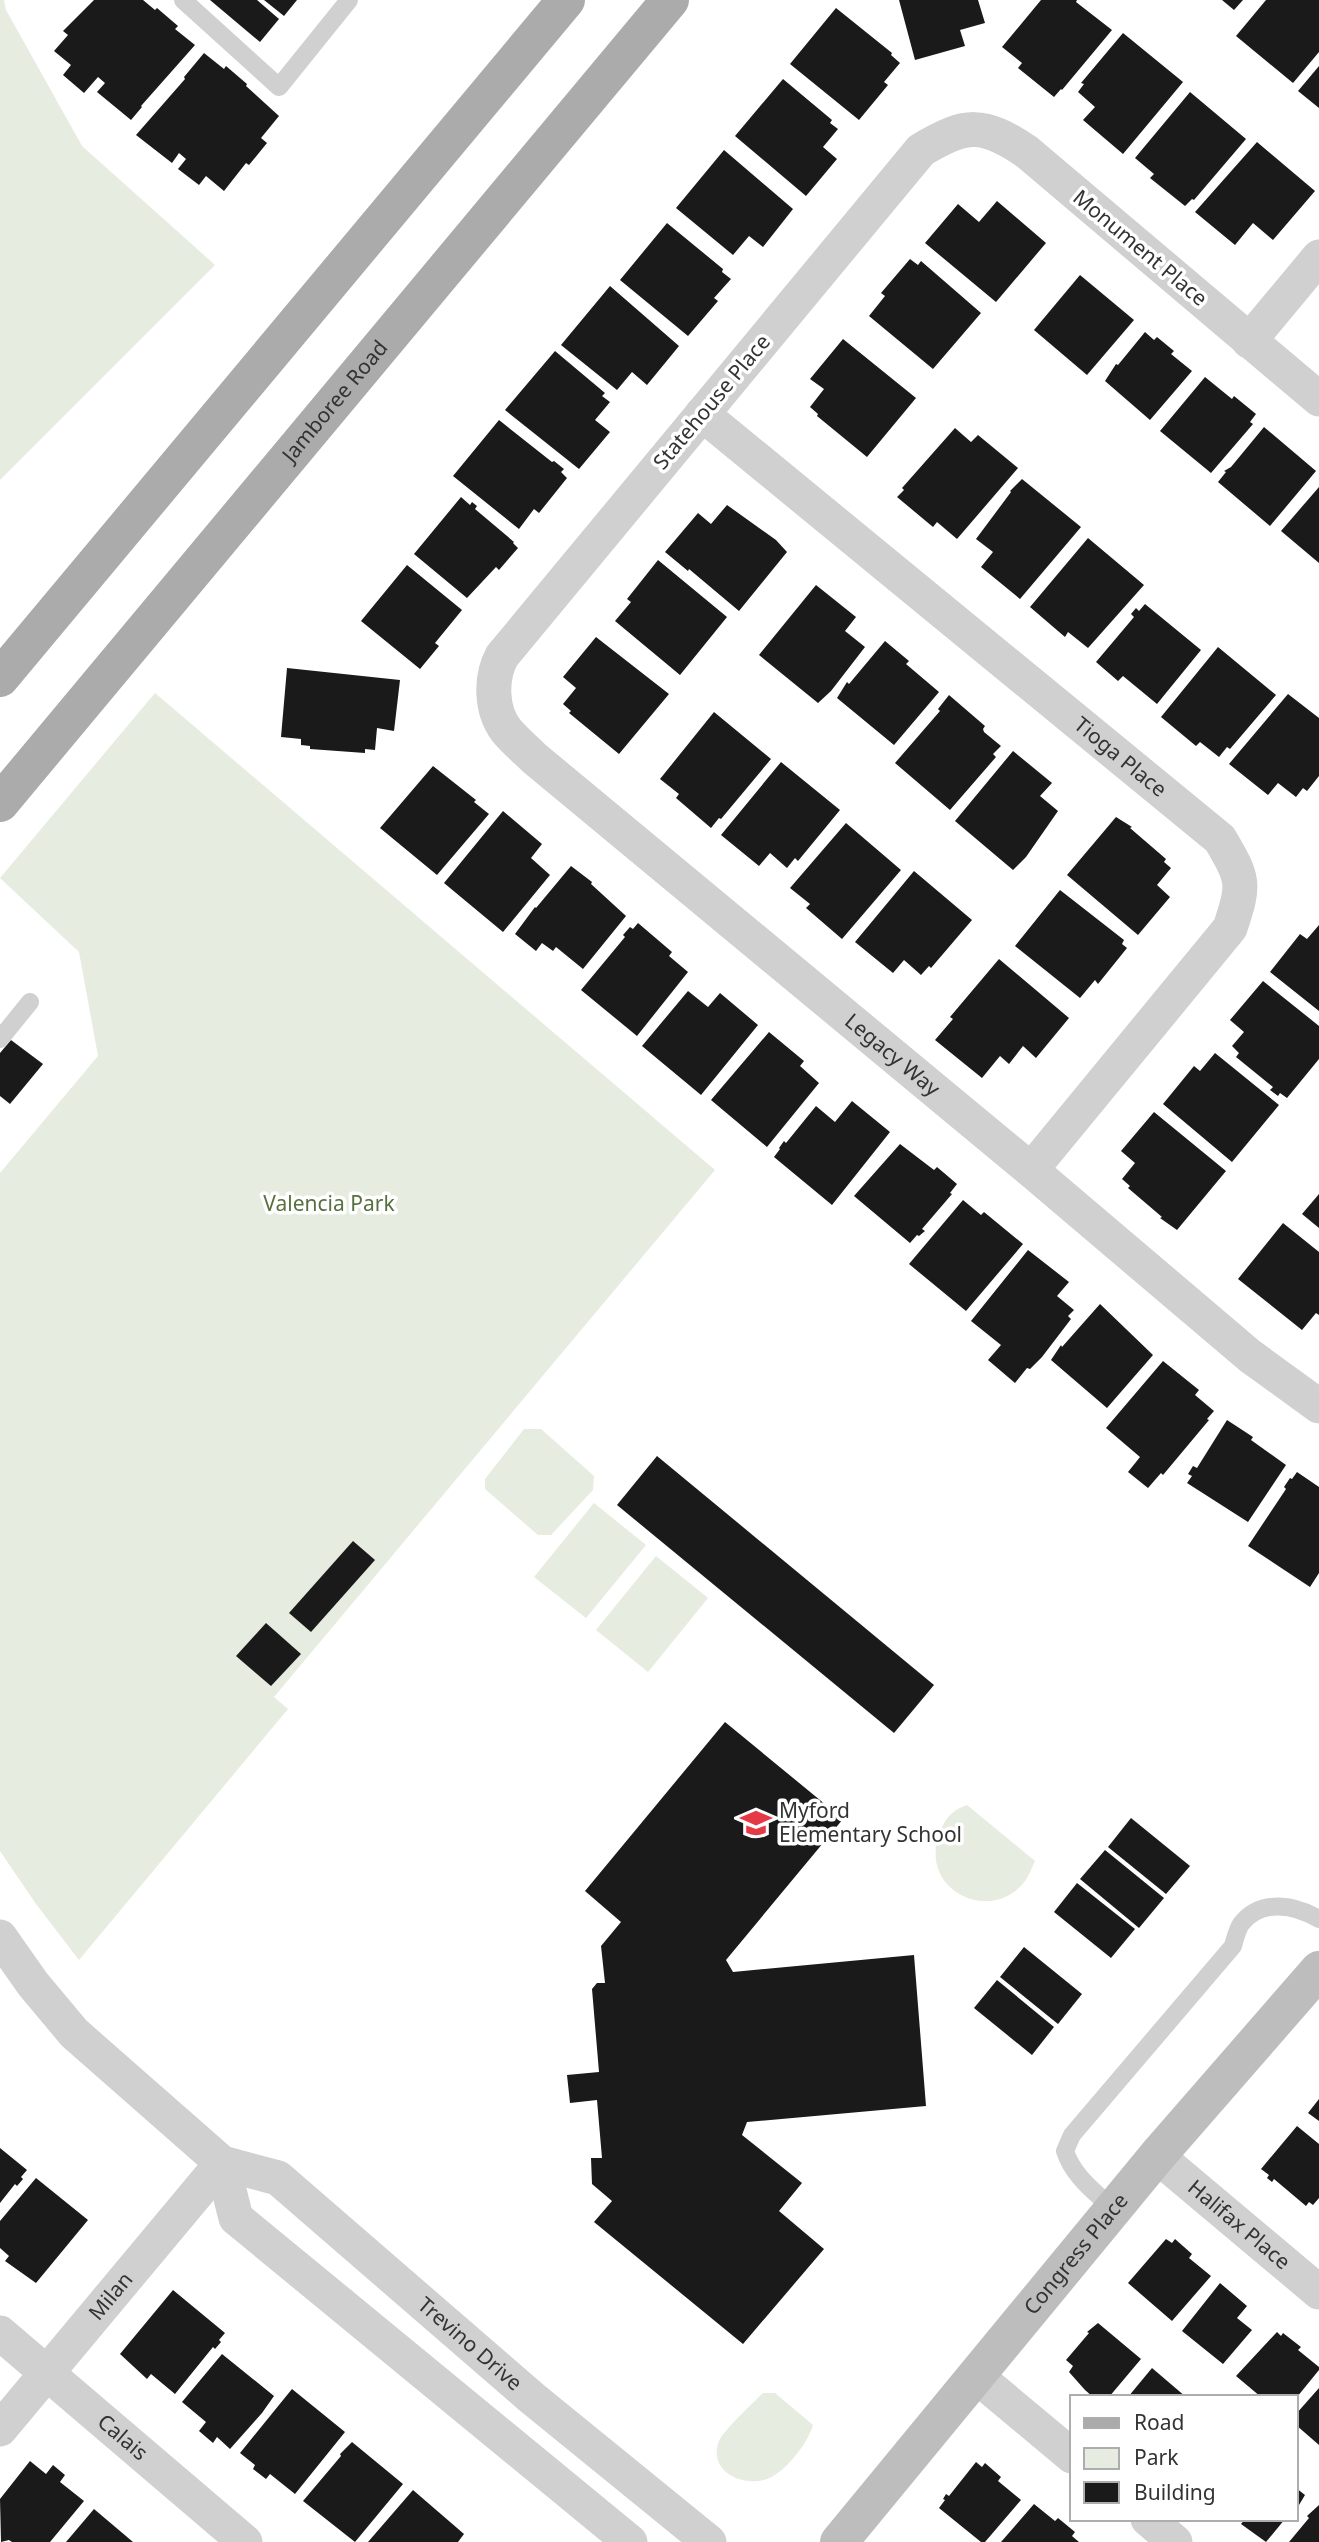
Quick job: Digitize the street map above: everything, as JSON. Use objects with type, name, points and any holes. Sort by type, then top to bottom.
[{"type":"main road","points":[[0,678],[566,0]]},
{"type":"main road","name":"Jamboree Road","points":[[0,803],[670,0]]},
{"type":"street","name":"Monument Place","points":[[948,134],[972,130],[995,132],[1027,152],[1319,399]]},
{"type":"street","name":"Statehouse Place","points":[[495,682],[496,668],[502,656],[702,414],[921,150],[948,134]]},
{"type":"street","points":[[1249,341],[1319,257]]},
{"type":"street","name":"Tioga Place","points":[[702,414],[1220,839],[1238,870],[1241,895],[1230,928],[1031,1170]]},
{"type":"street","name":"Legacy Way","points":[[495,682],[497,713],[506,731],[534,758],[1031,1170],[1250,1356],[1319,1406]]},
{"type":"street","name":"Trevino Drive","points":[[0,1937],[33,1984],[74,2033],[222,2164],[278,2178],[532,2398],[709,2542]]},
{"type":"street","name":"Congress Place","points":[[839,2542],[1157,2156],[1319,1970]]},
{"type":"street","name":"Halifax Place","points":[[1157,2156],[1319,2292]]},
{"type":"street","points":[[222,2164],[236,2218],[630,2542]]},
{"type":"street","name":"Milan","points":[[0,2429],[222,2164]]},
{"type":"street","name":"Calais","points":[[0,2333],[245,2542]]},
{"type":"street","points":[[975,2375],[1070,2454]]},
{"type":"street","points":[[1150,2521],[1175,2542]]},
{"type":"lane","points":[[183,0],[279,86],[349,0]]},
{"type":"lane","points":[[0,1039],[30,1002]]},
{"type":"lane","points":[[1113,2209],[1070,2165],[1065,2151],[1072,2135],[1233,1946],[1240,1926],[1254,1911],[1280,1905],[1301,1908],[1319,1919]]},
{"type":"green space","points":[[0,0],[4,0],[6,10],[82,146],[215,265],[0,480]]},
{"type":"green space","name":"Valencia Park","points":[[155,693],[715,1170],[274,1697],[288,1709],[79,1960],[0,1851],[0,1173],[98,1056],[79,952],[0,878]]},
{"type":"green space","points":[[524,1429],[541,1429],[594,1476],[593,1490],[551,1535],[538,1535],[485,1489],[485,1479]]},
{"type":"green space","points":[[594,1503],[646,1545],[586,1618],[534,1577]]},
{"type":"green space","points":[[656,1556],[708,1598],[648,1672],[596,1630]]},
{"type":"green space","points":[[967,1805],[1035,1861],[1025,1881],[1011,1894],[995,1900],[978,1901],[962,1896],[949,1886],[939,1872],[936,1855],[941,1829],[953,1813]]},
{"type":"green space","points":[[763,2393],[775,2393],[813,2425],[801,2449],[779,2472],[764,2480],[745,2481],[728,2474],[722,2468],[717,2451],[719,2441]]},
{"type":"building","points":[[94,0],[143,0],[178,26],[175,29],[195,45],[131,120],[97,92],[105,83],[98,77],[84,93],[63,75],[71,65],[54,51],[68,35],[63,31]]},
{"type":"building","points":[[210,0],[257,0],[279,19],[260,42]]},
{"type":"building","points":[[264,0],[297,0],[284,16]]},
{"type":"building","points":[[899,0],[978,0],[985,23],[960,30],[965,46],[915,60]]},
{"type":"building","points":[[1041,0],[1077,0],[1076,2],[1112,30],[1054,97],[1018,68],[1022,63],[1002,47]]},
{"type":"building","points":[[1222,0],[1243,0],[1234,10]]},
{"type":"building","points":[[1266,0],[1319,0],[1319,52],[1293,83],[1236,36]]},
{"type":"building","points":[[836,8],[892,53],[900,63],[884,82],[888,85],[859,120],[790,64]]},
{"type":"building","points":[[1123,33],[1183,82],[1123,154],[1083,120],[1095,107],[1078,92],[1084,84],[1081,83]]},
{"type":"building","points":[[204,53],[224,69],[226,66],[279,116],[261,138],[267,143],[249,165],[246,163],[224,191],[206,176],[199,185],[178,169],[186,159],[179,153],[172,163],[136,135]]},
{"type":"building","points":[[1319,66],[1319,108],[1298,91]]},
{"type":"building","points":[[783,79],[832,120],[830,123],[838,129],[823,147],[837,159],[806,196],[735,136]]},
{"type":"building","points":[[1190,92],[1246,139],[1194,200],[1185,206],[1150,178],[1154,174],[1135,158]]},
{"type":"building","points":[[1257,142],[1315,191],[1273,240],[1253,223],[1235,245],[1195,212]]},
{"type":"building","points":[[724,150],[793,209],[763,247],[749,236],[733,255],[676,208]]},
{"type":"building","points":[[997,201],[1046,243],[996,302],[925,243],[958,204],[979,222]]},
{"type":"building","points":[[667,223],[723,269],[722,272],[731,279],[714,298],[718,301],[688,336],[620,280]]},
{"type":"building","points":[[910,259],[918,265],[921,261],[981,313],[933,369],[869,316],[885,296],[881,293]]},
{"type":"building","points":[[1080,275],[1134,320],[1087,375],[1034,330]]},
{"type":"building","points":[[610,286],[679,346],[647,385],[632,372],[617,390],[561,345]]},
{"type":"building","points":[[1145,332],[1154,340],[1157,337],[1174,351],[1171,354],[1192,371],[1150,420],[1105,381],[1116,364],[1118,365]]},
{"type":"building","points":[[843,339],[916,398],[867,457],[817,416],[810,407],[824,389],[810,379]]},
{"type":"building","points":[[555,351],[605,393],[602,396],[610,402],[595,420],[610,432],[579,469],[505,410]]},
{"type":"building","points":[[1205,377],[1256,414],[1250,422],[1253,424],[1211,473],[1160,431]]},
{"type":"building","points":[[499,420],[564,469],[561,472],[567,478],[539,513],[534,509],[519,529],[453,476]]},
{"type":"building","points":[[1264,427],[1316,471],[1270,526],[1218,482],[1226,472],[1224,471],[1231,467]]},
{"type":"building","points":[[955,428],[971,442],[978,435],[1018,468],[957,539],[937,522],[933,527],[897,497]]},
{"type":"building","points":[[1022,479],[1081,527],[1020,599],[981,567],[993,552],[976,539],[1010,491]]},
{"type":"building","points":[[1319,487],[1319,563],[1281,531]]},
{"type":"building","points":[[461,497],[470,505],[472,502],[477,506],[475,509],[518,548],[499,570],[496,567],[467,598],[414,554]]},
{"type":"building","points":[[727,505],[776,540],[787,552],[739,611],[665,552],[698,513],[711,524]]},
{"type":"building","points":[[1088,538],[1144,585],[1088,648],[1068,632],[1065,637],[1030,607]]},
{"type":"building","points":[[658,560],[727,617],[680,675],[615,621],[631,602],[627,599]]},
{"type":"building","points":[[407,565],[462,610],[435,643],[439,646],[420,669],[361,621]]},
{"type":"building","points":[[816,585],[856,617],[845,631],[865,647],[831,691],[818,703],[759,655]]},
{"type":"building","points":[[1145,604],[1201,650],[1157,704],[1123,676],[1118,681],[1096,662],[1134,617],[1131,614],[1136,608],[1139,611]]},
{"type":"building","points":[[596,637],[669,694],[619,754],[569,713],[571,711],[563,704],[576,688],[563,677]]},
{"type":"building","points":[[885,641],[909,661],[906,664],[939,692],[894,745],[837,698],[847,682],[849,684]]},
{"type":"building","points":[[1218,647],[1276,695],[1230,749],[1227,747],[1219,757],[1200,742],[1196,746],[1161,717]]},
{"type":"building","points":[[287,668],[400,680],[394,731],[377,728],[375,750],[365,749],[365,753],[310,749],[310,746],[301,745],[301,739],[281,737]]},
{"type":"building","points":[[1288,694],[1319,718],[1319,776],[1307,791],[1303,788],[1296,797],[1278,783],[1268,795],[1229,764]]},
{"type":"building","points":[[949,695],[985,726],[984,732],[1001,746],[993,754],[996,757],[950,810],[895,763],[940,711],[938,709]]},
{"type":"building","points":[[714,712],[771,759],[711,828],[676,798],[679,794],[660,779]]},
{"type":"building","points":[[1013,751],[1052,783],[1040,796],[1058,811],[1026,857],[1013,870],[955,821]]},
{"type":"building","points":[[781,762],[840,810],[798,861],[795,858],[787,868],[770,853],[759,866],[721,835]]},
{"type":"building","points":[[433,766],[476,800],[474,802],[489,814],[437,875],[380,828]]},
{"type":"building","points":[[503,811],[542,844],[531,858],[550,875],[503,932],[444,883]]},
{"type":"building","points":[[1116,817],[1132,827],[1130,828],[1166,859],[1164,862],[1171,868],[1157,885],[1170,897],[1138,935],[1067,875]]},
{"type":"building","points":[[846,823],[901,870],[842,939],[806,908],[810,904],[790,888]]},
{"type":"building","points":[[571,866],[592,882],[591,884],[626,916],[583,969],[556,947],[553,951],[542,943],[536,951],[515,934]]},
{"type":"building","points":[[914,871],[972,920],[931,968],[929,966],[921,975],[904,960],[893,973],[855,942]]},
{"type":"building","points":[[1060,890],[1124,940],[1122,944],[1127,948],[1098,984],[1095,980],[1080,998],[1015,946]]},
{"type":"building","points":[[638,923],[672,952],[669,956],[688,972],[637,1036],[581,990],[625,937],[623,935]]},
{"type":"building","points":[[1319,925],[1319,1011],[1270,972],[1300,934],[1307,939]]},
{"type":"building","points":[[999,959],[1069,1018],[1036,1058],[1023,1046],[1009,1064],[1000,1056],[982,1078],[935,1040],[953,1019],[950,1017]]},
{"type":"building","points":[[1263,981],[1319,1026],[1319,1059],[1287,1098],[1270,1090],[1273,1087],[1236,1057],[1239,1053],[1232,1046],[1244,1032],[1230,1020]]},
{"type":"building","points":[[688,991],[708,1007],[720,993],[758,1025],[701,1095],[642,1046]]},
{"type":"building","points":[[769,1032],[804,1061],[800,1066],[819,1083],[767,1147],[711,1100]]},
{"type":"building","points":[[11,1040],[43,1064],[10,1104],[0,1096],[0,1053]]},
{"type":"building","points":[[1215,1053],[1279,1105],[1232,1162],[1163,1104],[1194,1066],[1200,1071]]},
{"type":"building","points":[[852,1101],[890,1132],[832,1205],[774,1157],[784,1141],[786,1143],[816,1106],[835,1122]]},
{"type":"building","points":[[1154,1112],[1226,1171],[1177,1230],[1160,1218],[1162,1217],[1128,1188],[1130,1186],[1122,1179],[1135,1163],[1121,1151]]},
{"type":"building","points":[[900,1144],[934,1170],[937,1167],[957,1184],[950,1193],[952,1194],[922,1229],[925,1231],[910,1243],[854,1196]]},
{"type":"building","points":[[1319,1194],[1319,1228],[1302,1214]]},
{"type":"building","points":[[963,1200],[981,1215],[984,1212],[1023,1244],[966,1311],[909,1264]]},
{"type":"building","points":[[1283,1223],[1319,1252],[1319,1315],[1316,1313],[1302,1330],[1238,1279]]},
{"type":"building","points":[[1028,1250],[1069,1282],[1057,1296],[1074,1310],[1068,1316],[1071,1319],[1042,1357],[1030,1369],[1027,1368],[1015,1383],[988,1360],[1001,1345],[971,1321]]},
{"type":"building","points":[[1100,1304],[1153,1355],[1107,1408],[1051,1360],[1061,1345],[1062,1347]]},
{"type":"building","points":[[1163,1361],[1199,1390],[1195,1395],[1214,1411],[1163,1475],[1161,1473],[1148,1488],[1128,1472],[1140,1457],[1106,1428]]},
{"type":"building","points":[[1227,1420],[1253,1437],[1251,1440],[1286,1465],[1248,1522],[1187,1483],[1192,1476],[1188,1474],[1193,1466],[1197,1468]]},
{"type":"building","points":[[657,1456],[934,1685],[894,1733],[617,1505]]},
{"type":"building","points":[[1297,1472],[1319,1487],[1319,1573],[1310,1587],[1248,1546],[1286,1489],[1284,1487]]},
{"type":"building","points":[[353,1541],[375,1560],[311,1632],[289,1613]]},
{"type":"building","points":[[266,1623],[301,1654],[271,1686],[236,1656]]},
{"type":"building","points":[[725,1722],[843,1819],[726,1960],[733,1972],[914,1955],[926,2106],[747,2122],[742,2135],[802,2183],[779,2211],[824,2249],[743,2344],[594,2222],[612,2201],[592,2184],[591,2158],[602,2158],[597,2100],[570,2103],[567,2075],[599,2072],[592,1989],[597,1983],[605,1983],[601,1946],[621,1922],[585,1891]]},
{"type":"building","points":[[1131,1818],[1190,1866],[1166,1894],[1108,1847]]},
{"type":"building","points":[[1105,1850],[1164,1898],[1139,1928],[1080,1879]]},
{"type":"building","points":[[1077,1883],[1135,1929],[1111,1958],[1054,1912]]},
{"type":"building","points":[[1024,1947],[1082,1994],[1058,2024],[1000,1977]]},
{"type":"building","points":[[997,1980],[1054,2027],[1032,2055],[974,2008]]},
{"type":"building","points":[[1319,2099],[1319,2121],[1308,2113]]},
{"type":"building","points":[[1297,2126],[1319,2144],[1319,2198],[1313,2205],[1309,2202],[1306,2206],[1274,2179],[1272,2182],[1267,2178],[1269,2175],[1261,2169]]},
{"type":"building","points":[[0,2148],[27,2170],[21,2177],[23,2179],[17,2186],[15,2184],[0,2203]]},
{"type":"building","points":[[36,2178],[88,2220],[36,2283],[5,2261],[9,2256],[0,2248],[0,2221]]},
{"type":"building","points":[[1166,2239],[1172,2243],[1175,2239],[1192,2254],[1189,2258],[1211,2276],[1172,2321],[1128,2283]]},
{"type":"building","points":[[1220,2283],[1247,2306],[1237,2318],[1252,2330],[1223,2364],[1182,2331]]},
{"type":"building","points":[[173,2290],[225,2333],[219,2340],[221,2342],[215,2349],[213,2347],[175,2394],[151,2374],[147,2379],[120,2354]]},
{"type":"building","points":[[1098,2323],[1141,2359],[1111,2395],[1091,2395],[1069,2372],[1073,2366],[1066,2360],[1089,2333],[1087,2332]]},
{"type":"building","points":[[1277,2332],[1281,2336],[1283,2333],[1301,2347],[1298,2350],[1319,2367],[1298,2396],[1259,2395],[1236,2376]]},
{"type":"building","points":[[222,2354],[274,2396],[230,2449],[217,2437],[213,2443],[199,2431],[206,2422],[182,2402]]},
{"type":"building","points":[[1152,2368],[1184,2395],[1130,2395]]},
{"type":"building","points":[[1319,2388],[1319,2445],[1298,2427],[1298,2412]]},
{"type":"building","points":[[292,2389],[345,2432],[295,2494],[270,2474],[266,2479],[253,2469],[255,2465],[240,2453]]},
{"type":"building","points":[[352,2442],[403,2484],[355,2542],[303,2501]]},
{"type":"building","points":[[30,2461],[46,2474],[53,2465],[65,2475],[60,2482],[84,2501],[50,2542],[1,2542],[0,2499]]},
{"type":"building","points":[[976,2462],[982,2467],[985,2463],[1001,2477],[998,2481],[1021,2500],[985,2542],[981,2542],[939,2508],[946,2494],[949,2496]]},
{"type":"building","points":[[413,2490],[464,2534],[458,2542],[368,2542]]},
{"type":"building","points":[[1298,2490],[1305,2495],[1298,2507]]},
{"type":"building","points":[[1034,2504],[1055,2521],[1058,2518],[1075,2532],[1072,2536],[1079,2542],[1001,2542]]},
{"type":"building","points":[[1319,2505],[1319,2542],[1289,2542],[1309,2518],[1307,2516]]},
{"type":"building","points":[[94,2509],[133,2542],[66,2542]]},
{"type":"building","points":[[1243,2521],[1283,2521],[1266,2542],[1241,2524]]},
{"type":"place","name":"Myford Elementary School","points":[[756,1823]]}]
